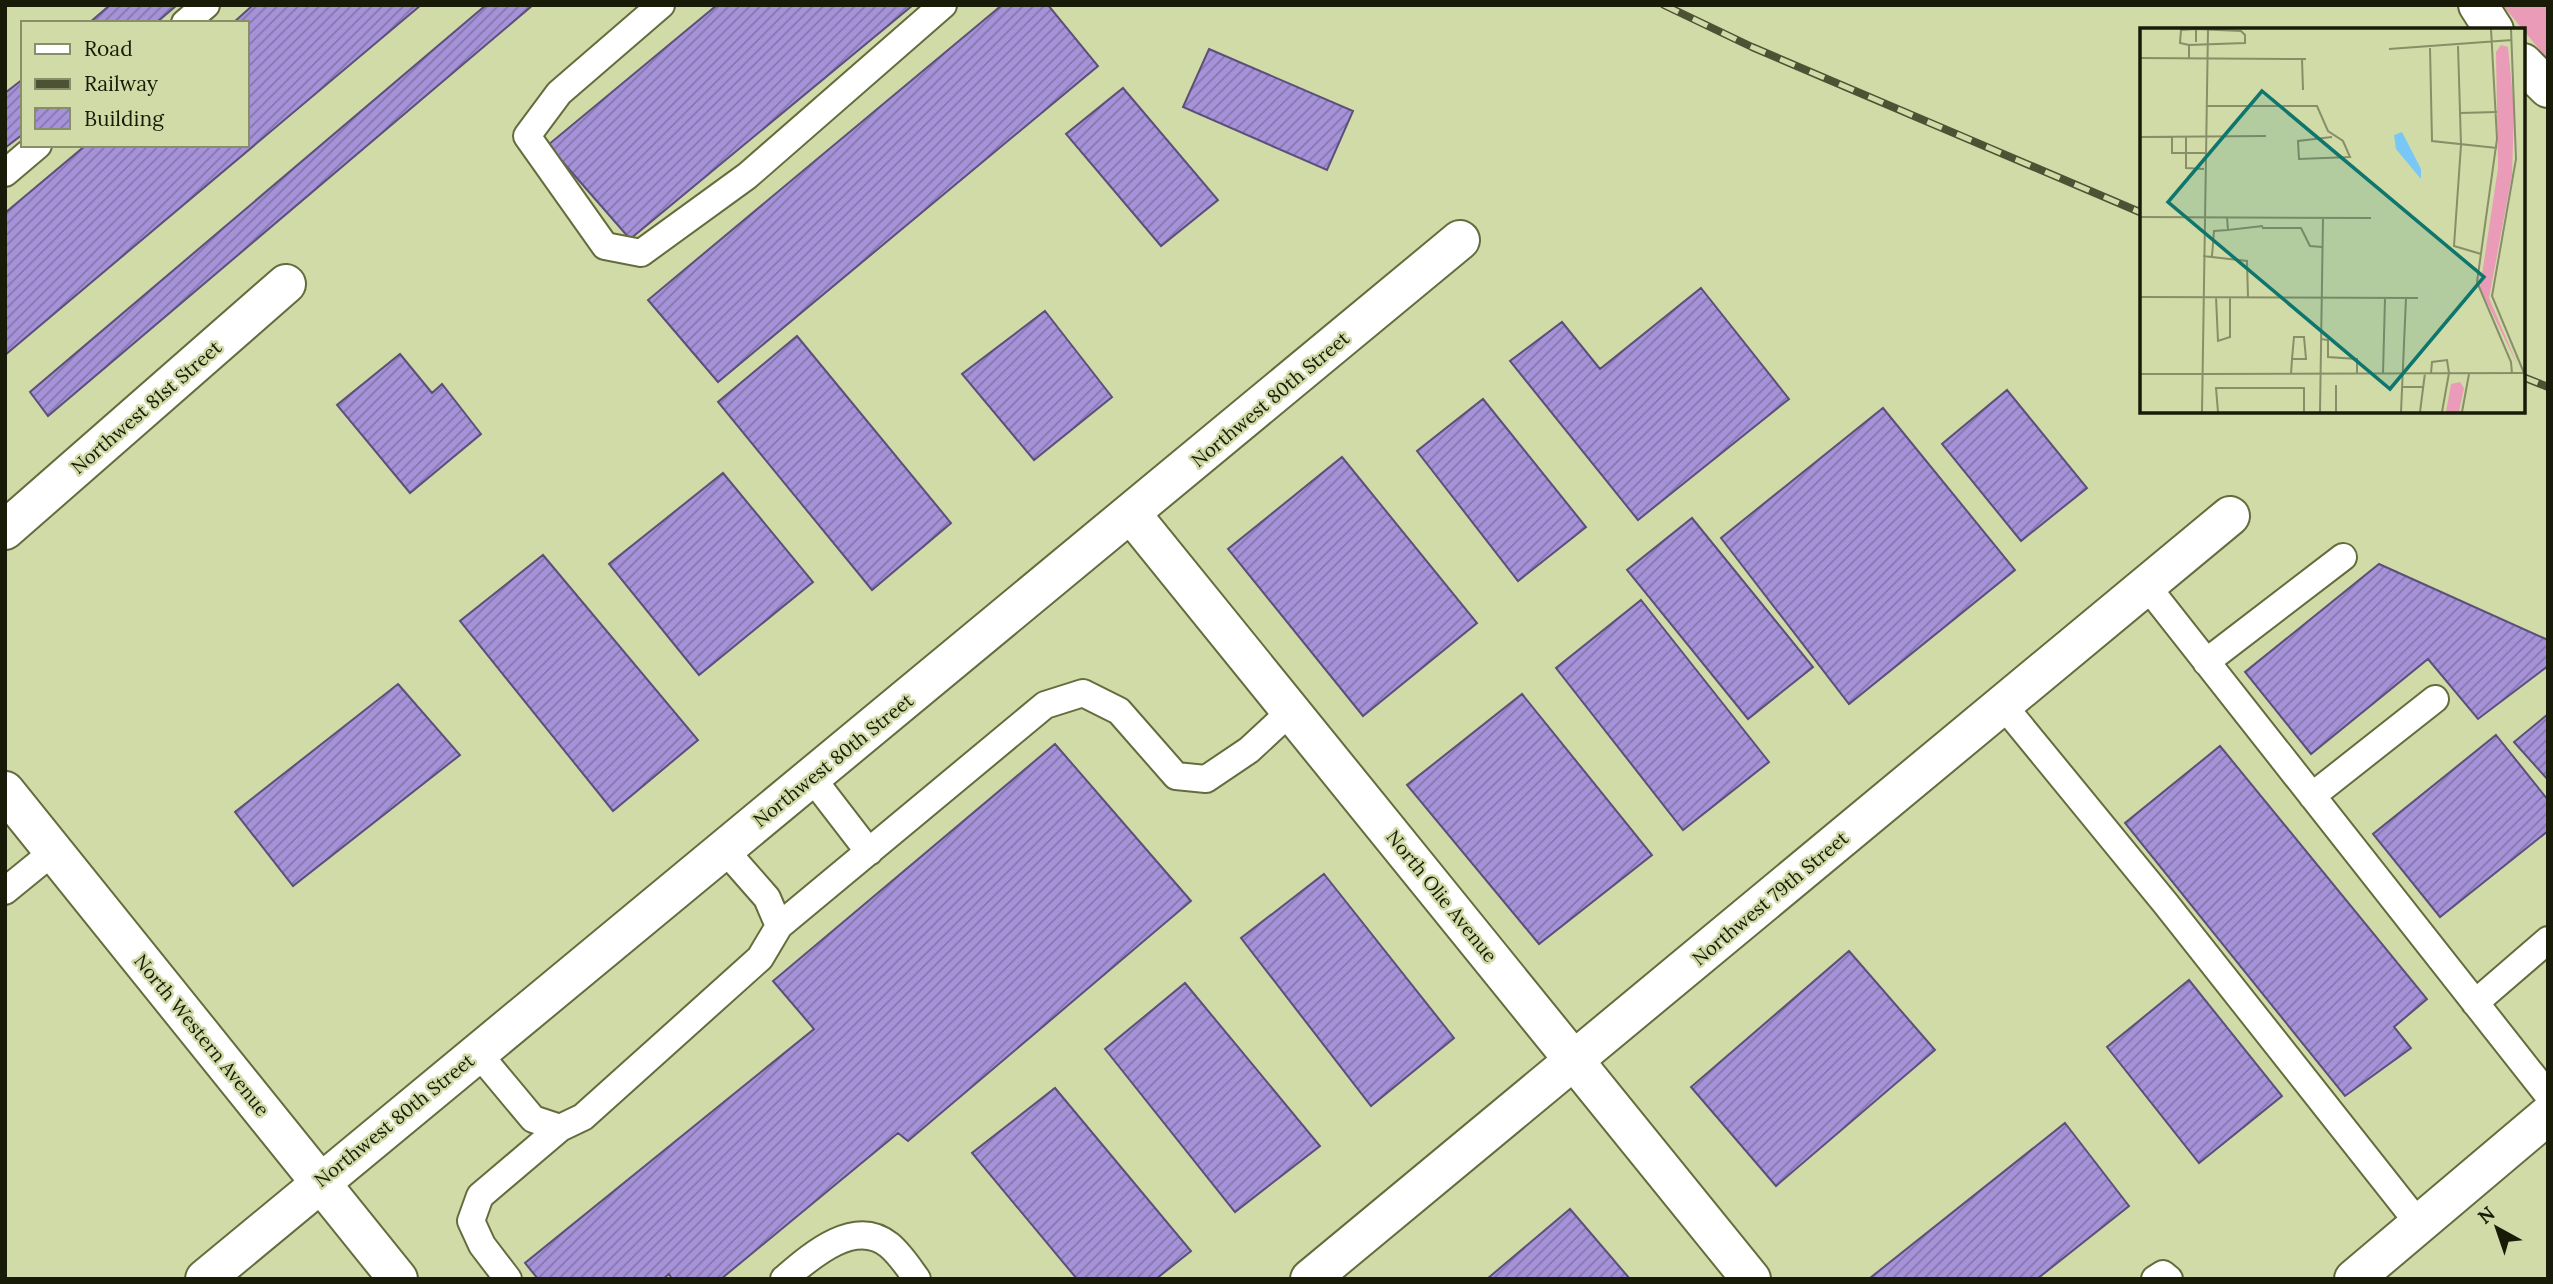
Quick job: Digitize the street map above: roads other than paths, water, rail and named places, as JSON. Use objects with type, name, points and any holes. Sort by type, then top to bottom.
[{"type":"street","points":[[2478,5],[2493,28]]},
{"type":"street","points":[[2525,65],[2548,88]]},
{"type":"street","name":"Northwest 80th Street","points":[[205,1279],[320,1181],[1132,515],[1460,240]]},
{"type":"street","name":"Northwest 81st Street","points":[[5,530],[286,284]]},
{"type":"street","name":"North Olie Avenue","points":[[1132,515],[1751,1279]]},
{"type":"street","name":"Northwest 79th Street","points":[[1310,1279],[2230,516]]},
{"type":"street","name":"North Western Avenue","points":[[5,791],[398,1279]]},
{"type":"street","points":[[2354,1279],[2548,1115]]},
{"type":"lane","points":[[188,21],[206,5]]},
{"type":"lane","points":[[661,5],[559,93],[527,136],[605,246],[641,253],[747,176],[943,5]]},
{"type":"lane","points":[[5,173],[36,147]]},
{"type":"lane","points":[[2206,662],[2343,557]]},
{"type":"lane","points":[[2146,585],[2548,1095]]},
{"type":"lane","points":[[508,1279],[482,1245],[471,1221],[480,1196],[560,1128],[583,1117],[760,958],[779,926],[1045,705],[1083,693],[1119,711],[1177,776],[1206,779],[1250,750],[1291,711]]},
{"type":"lane","points":[[2312,796],[2435,699]]},
{"type":"lane","points":[[2003,705],[2174,914],[2419,1224]]},
{"type":"lane","points":[[812,778],[869,852]]},
{"type":"lane","points":[[724,849],[767,898],[779,926]]},
{"type":"lane","points":[[5,891],[54,851]]},
{"type":"lane","points":[[2474,1003],[2548,940]]},
{"type":"lane","points":[[477,1052],[533,1119],[560,1128]]},
{"type":"lane","points":[[784,1279],[825,1245],[863,1236],[888,1244],[917,1279]]},
{"type":"lane","points":[[2155,1279],[2163,1274],[2169,1279]]},
{"type":"railway","points":[[1664,5],[1752,47],[2140,212]]},
{"type":"railway","points":[[2525,378],[2548,387]]}]
